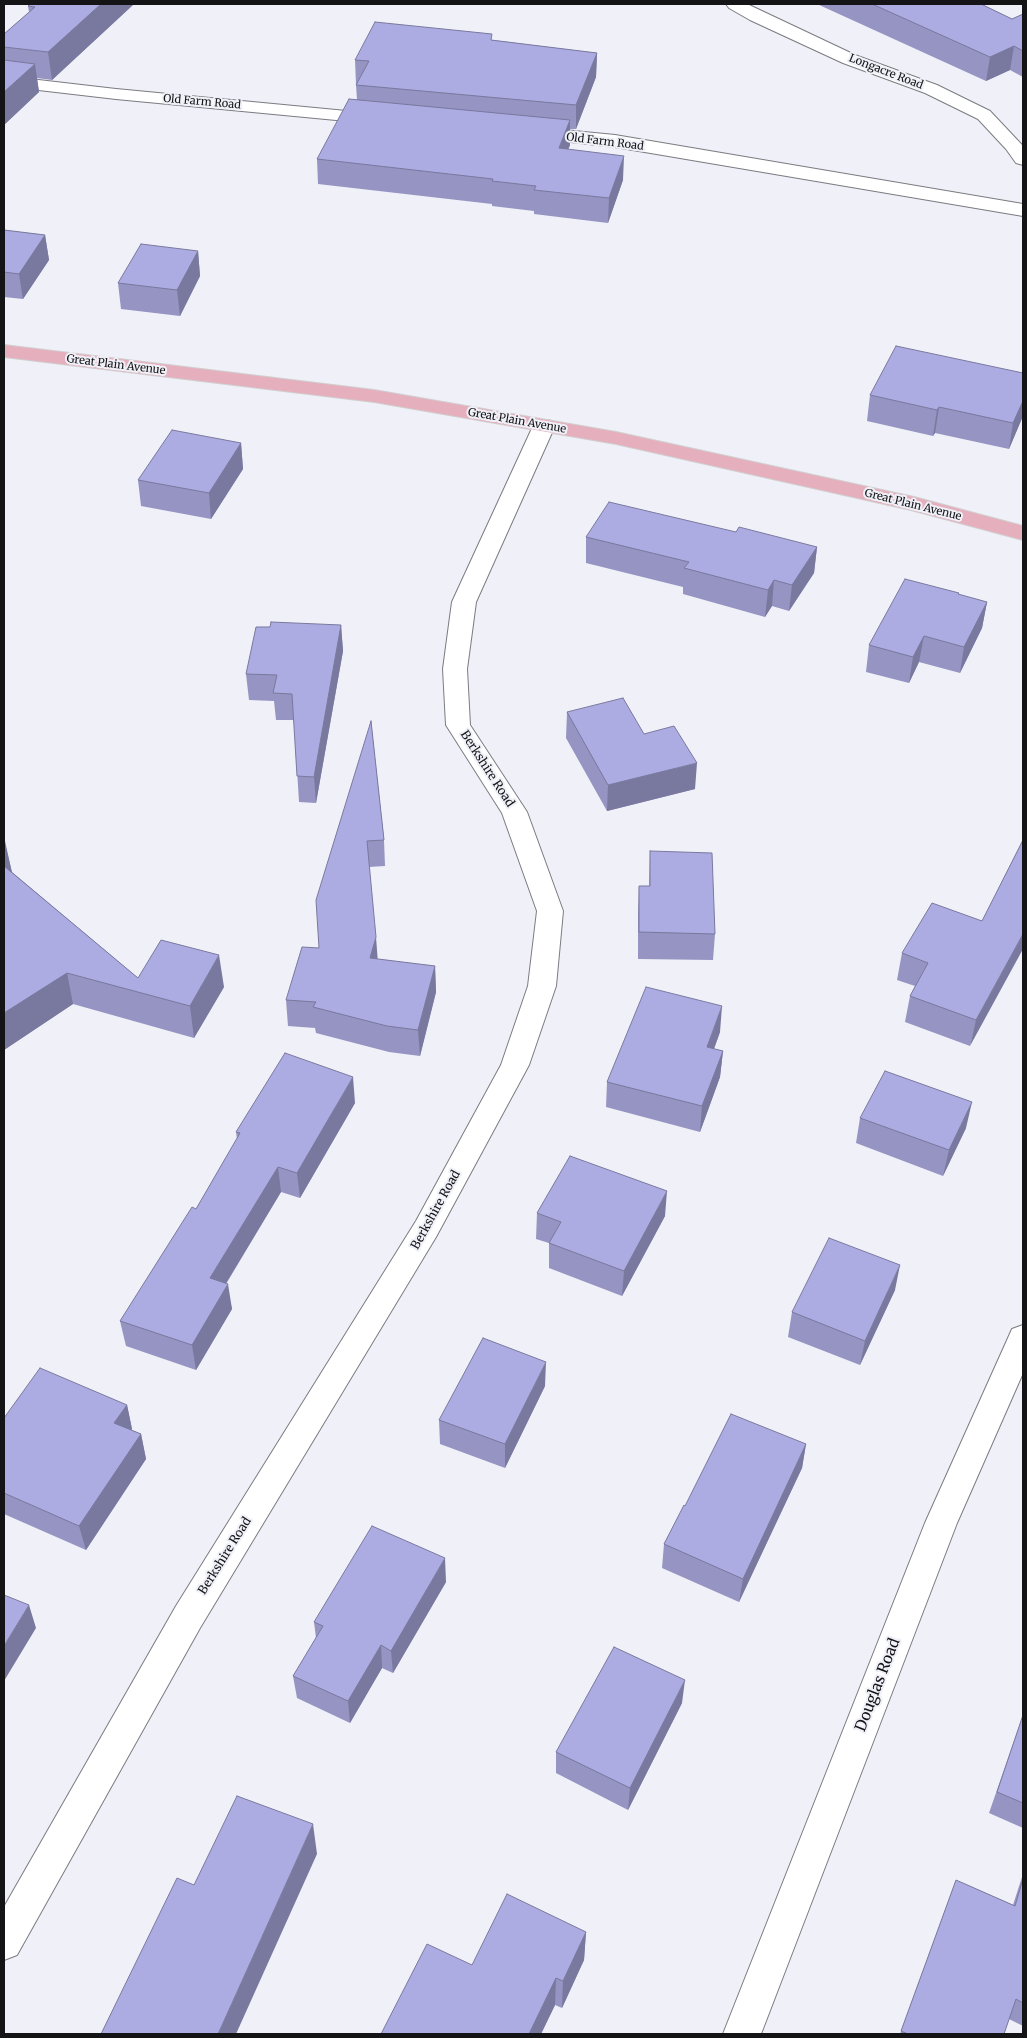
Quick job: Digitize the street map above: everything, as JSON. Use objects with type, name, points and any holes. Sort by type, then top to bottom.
[{"type":"main road","name":"Great Plain Avenue","points":[[4,351],[374,396],[616,438],[914,504],[1023,533]]},
{"type":"street","name":"Longacre Road","points":[[736,4],[756,16],[849,59],[931,89],[984,115],[1013,145],[1023,159]]},
{"type":"street","name":"Old Farm Road","points":[[4,81],[116,94],[400,121]]},
{"type":"street","name":"Old Farm Road","points":[[517,132],[615,141],[1023,210]]},
{"type":"street","name":"Berkshire Road","points":[[4,1942],[188,1617],[426,1230],[515,1065],[542,986],[550,911],[514,812],[458,725],[455,669],[464,602],[544,426]]},
{"type":"street","name":"Douglas Road","points":[[742,2034],[942,1523],[1023,1338]]},
{"type":"building","points":[[31,4],[101,4],[48,52],[4,47],[4,34],[35,7],[28,6]]},
{"type":"building","points":[[872,4],[981,4],[1012,19],[1023,14],[1023,51],[1014,46],[990,57]]},
{"type":"building","points":[[375,22],[492,34],[491,40],[597,53],[576,105],[356,85],[369,61],[355,60]]},
{"type":"building","points":[[4,60],[35,64],[4,92]]},
{"type":"building","points":[[349,99],[570,120],[559,148],[624,156],[609,198],[534,190],[536,186],[492,181],[493,179],[317,159]]},
{"type":"building","points":[[4,230],[45,235],[19,274],[4,272]]},
{"type":"building","points":[[141,244],[198,251],[177,290],[118,283]]},
{"type":"building","points":[[896,346],[1023,373],[1023,401],[1013,423],[939,407],[937,410],[870,395]]},
{"type":"building","points":[[172,430],[241,443],[209,493],[138,480]]},
{"type":"building","points":[[609,502],[736,532],[739,527],[817,547],[792,585],[774,580],[768,590],[684,568],[689,562],[586,537]]},
{"type":"building","points":[[905,579],[987,602],[964,647],[924,636],[913,657],[869,645]]},
{"type":"building","points":[[271,622],[341,625],[314,777],[297,776],[292,694],[273,693],[277,675],[246,674],[256,627],[270,627]]},
{"type":"building","points":[[623,698],[644,734],[674,726],[697,763],[608,785],[567,712]]},
{"type":"building","points":[[371,721],[384,840],[367,841],[376,937],[370,958],[435,966],[418,1030],[387,1026],[313,1007],[316,1002],[286,1000],[302,947],[319,948],[316,900]]},
{"type":"building","points":[[1023,840],[1023,934],[976,1020],[910,996],[928,963],[902,953],[932,903],[982,921]]},
{"type":"building","points":[[650,851],[712,853],[715,934],[639,932],[639,886],[650,886]]},
{"type":"building","points":[[4,866],[138,978],[161,940],[219,955],[190,1006],[67,973],[4,1013]]},
{"type":"building","points":[[646,987],[722,1006],[707,1047],[723,1051],[702,1106],[607,1082]]},
{"type":"building","points":[[285,1053],[353,1077],[297,1173],[278,1167],[210,1278],[228,1284],[192,1345],[120,1321],[192,1207],[196,1209],[240,1133],[236,1132]]},
{"type":"building","points":[[885,1071],[972,1102],[949,1150],[860,1118]]},
{"type":"building","points":[[570,1156],[667,1191],[624,1271],[549,1243],[561,1222],[537,1213]]},
{"type":"building","points":[[829,1238],[900,1265],[865,1341],[792,1312]]},
{"type":"building","points":[[483,1338],[546,1362],[505,1444],[439,1420]]},
{"type":"building","points":[[40,1368],[127,1405],[114,1423],[141,1434],[79,1526],[4,1493],[4,1418]]},
{"type":"building","points":[[731,1414],[806,1444],[743,1579],[664,1544]]},
{"type":"building","points":[[372,1526],[445,1558],[391,1651],[381,1645],[348,1701],[293,1676],[323,1626],[314,1622]]},
{"type":"building","points":[[4,1595],[29,1605],[4,1646]]},
{"type":"building","points":[[614,1647],[685,1680],[630,1788],[556,1752]]},
{"type":"building","points":[[1023,1715],[1023,1803],[997,1792]]},
{"type":"building","points":[[237,1796],[313,1824],[218,2034],[101,2034],[177,1878],[194,1885]]},
{"type":"building","points":[[1023,1879],[1023,2003],[1016,1999],[1004,2034],[908,2034],[901,2031],[956,1880],[1015,1906]]},
{"type":"building","points":[[507,1894],[586,1932],[563,1981],[556,1978],[529,2034],[381,2034],[427,1944],[472,1965]]}]
